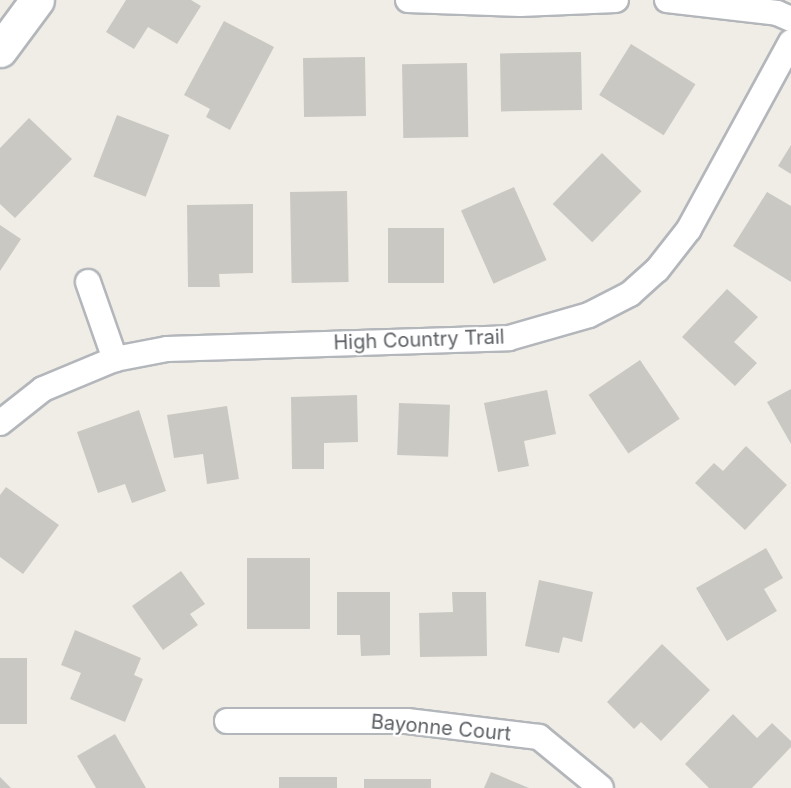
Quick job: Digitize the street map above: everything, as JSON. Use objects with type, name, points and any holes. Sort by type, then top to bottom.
[{"type":"main road","points":[[0,50],[37,0]]},
{"type":"street","points":[[408,0],[520,2],[616,0]]},
{"type":"street","points":[[668,0],[777,13],[791,20]]},
{"type":"street","name":"High Country Trail","points":[[0,423],[43,389],[116,359],[166,349],[509,338],[589,315],[630,294],[657,270],[689,229],[791,42]]},
{"type":"street","points":[[88,282],[116,359]]},
{"type":"street","name":"Bayonne Court","points":[[227,721],[407,721],[539,737],[601,788]]},
{"type":"building","points":[[126,0],[191,0],[201,6],[177,44],[148,27],[134,49],[106,32]]},
{"type":"building","points":[[224,21],[274,47],[230,130],[206,117],[210,109],[184,95]]},
{"type":"building","points":[[631,44],[695,84],[664,135],[599,95]]},
{"type":"building","points":[[581,52],[582,110],[501,111],[500,53]]},
{"type":"building","points":[[365,57],[366,116],[304,117],[303,58]]},
{"type":"building","points":[[467,63],[468,137],[403,138],[402,64]]},
{"type":"building","points":[[117,115],[169,135],[146,197],[93,177]]},
{"type":"building","points":[[29,118],[72,159],[15,218],[0,204],[0,148]]},
{"type":"building","points":[[791,145],[791,174],[778,166]]},
{"type":"building","points":[[602,153],[642,191],[592,242],[553,204]]},
{"type":"building","points":[[514,187],[547,260],[494,284],[461,211]]},
{"type":"building","points":[[347,191],[349,282],[292,283],[290,192]]},
{"type":"building","points":[[767,192],[791,206],[791,282],[733,246]]},
{"type":"building","points":[[253,204],[253,273],[219,274],[220,287],[188,287],[187,205]]},
{"type":"building","points":[[0,225],[21,239],[0,271]]},
{"type":"building","points":[[388,228],[444,228],[444,283],[388,283]]},
{"type":"building","points":[[727,289],[758,317],[734,342],[757,363],[735,386],[682,337]]},
{"type":"building","points":[[640,360],[680,419],[628,454],[589,395]]},
{"type":"building","points":[[791,389],[791,444],[767,402]]},
{"type":"building","points":[[547,390],[556,434],[524,441],[529,466],[498,472],[484,403]]},
{"type":"building","points":[[357,395],[358,442],[324,443],[324,469],[292,469],[291,397]]},
{"type":"building","points":[[399,403],[450,405],[448,457],[397,455]]},
{"type":"building","points":[[227,406],[239,479],[207,484],[203,454],[174,458],[167,415]]},
{"type":"building","points":[[139,410],[166,491],[132,503],[125,484],[98,493],[77,432]]},
{"type":"building","points":[[746,446],[787,485],[745,530],[695,483],[714,463],[723,471]]},
{"type":"building","points":[[6,487],[59,525],[23,574],[0,557],[0,495]]},
{"type":"building","points":[[766,548],[783,578],[764,589],[777,611],[727,641],[696,588]]},
{"type":"building","points":[[247,558],[310,558],[310,629],[247,629]]},
{"type":"building","points":[[181,571],[205,604],[190,614],[198,625],[163,650],[132,606]]},
{"type":"building","points":[[539,580],[593,592],[582,642],[563,637],[559,653],[525,646]]},
{"type":"building","points":[[337,592],[390,592],[390,655],[361,656],[360,635],[337,635]]},
{"type":"building","points":[[452,592],[486,592],[487,656],[420,657],[419,613],[453,612]]},
{"type":"building","points":[[75,630],[141,658],[134,675],[143,679],[125,722],[70,699],[81,673],[61,665]]},
{"type":"building","points":[[662,644],[710,690],[661,741],[641,722],[634,729],[607,702]]},
{"type":"building","points":[[0,658],[27,658],[27,724],[0,724]]},
{"type":"building","points":[[733,714],[757,738],[772,723],[791,741],[791,747],[752,788],[709,788],[685,764]]},
{"type":"building","points":[[115,734],[146,788],[96,788],[77,756]]},
{"type":"building","points":[[491,772],[529,788],[484,788]]},
{"type":"building","points":[[0,777],[11,788],[0,788]]},
{"type":"building","points":[[279,777],[337,777],[337,788],[279,788]]},
{"type":"building","points":[[364,779],[431,779],[431,788],[364,788]]}]
